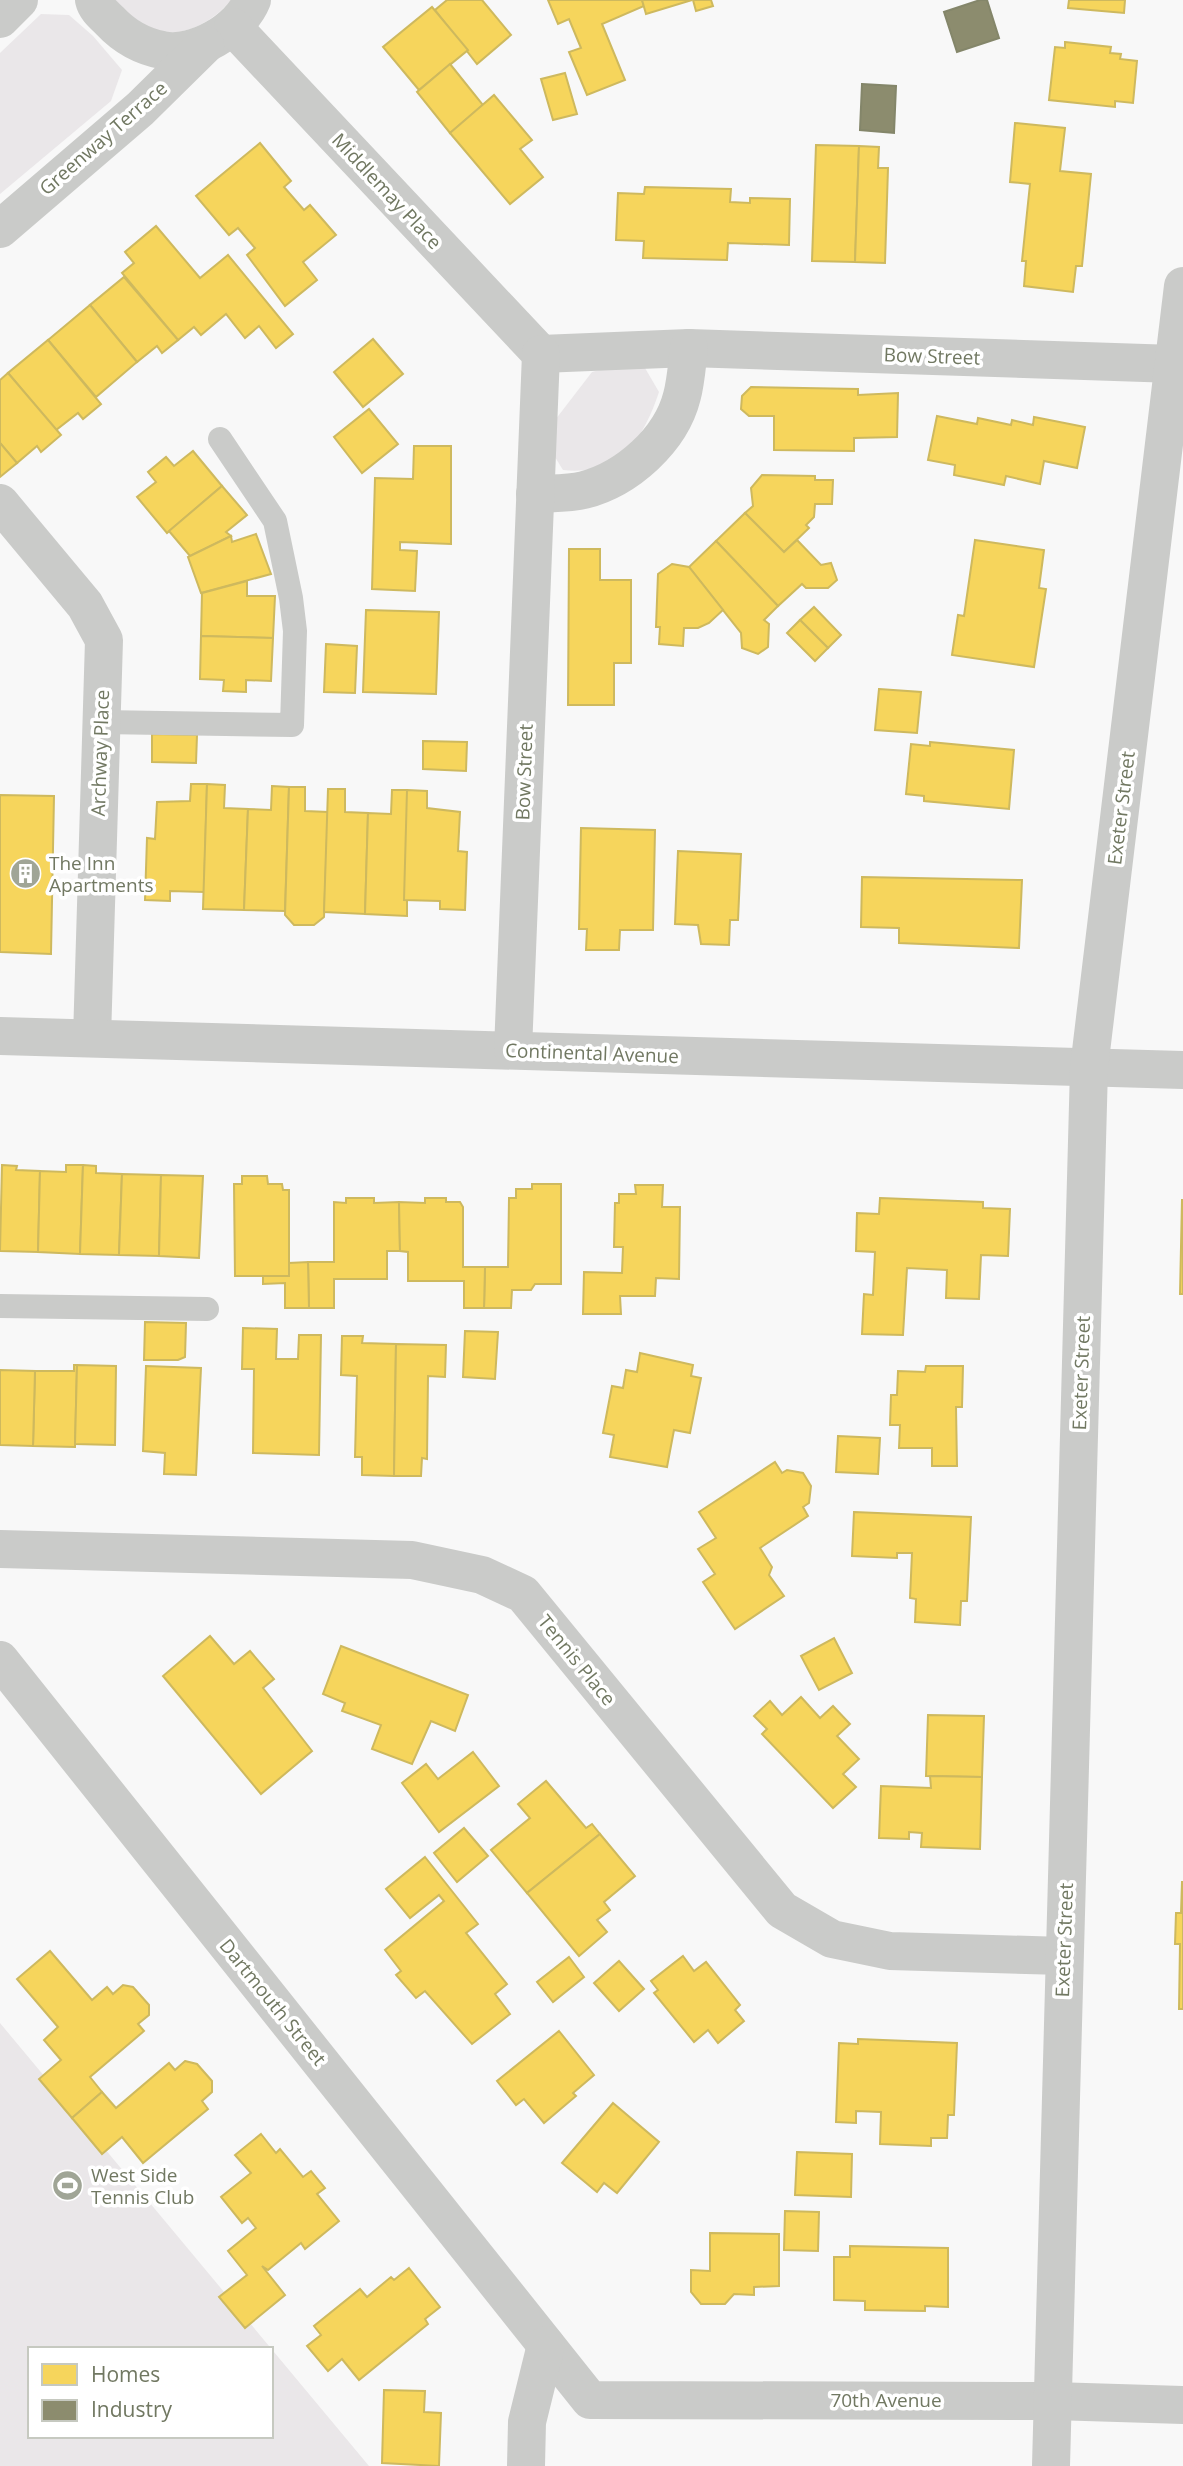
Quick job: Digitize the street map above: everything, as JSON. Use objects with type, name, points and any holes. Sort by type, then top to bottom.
[{"type":"street","points":[[0,19],[19,0]]},
{"type":"street","points":[[94,0],[96,7],[125,37],[164,51],[230,24]]},
{"type":"street","name":"Greenway Terrace","points":[[0,229],[141,109],[230,24]]},
{"type":"street","name":"Middlemay Place","points":[[230,24],[541,354]]},
{"type":"street","name":"Exeter Street","points":[[1051,2466],[1089,1068],[1183,286]]},
{"type":"street","points":[[535,494],[584,490],[628,470],[651,449],[673,419],[682,397],[689,348]]},
{"type":"street","name":"Bow Street","points":[[513,1050],[541,354],[689,348],[1175,364]]},
{"type":"street","name":"Archway Place","points":[[0,503],[85,605],[104,640],[92,1038]]},
{"type":"street","name":"Continental Avenue","points":[[0,1037],[1183,1070]]},
{"type":"street","name":"Tennis Place","points":[[0,1549],[412,1560],[482,1575],[523,1594],[782,1910],[832,1939],[890,1951],[1064,1956]]},
{"type":"street","name":"Dartmouth Street","points":[[0,1660],[590,2400]]},
{"type":"street","points":[[526,2466],[527,2422],[546,2344]]},
{"type":"street","name":"70th Avenue","points":[[590,2400],[1053,2401],[1183,2405]]},
{"type":"lane","points":[[101,722],[292,725],[295,631],[289,586],[275,521],[220,439]]},
{"type":"lane","points":[[0,1306],[207,1309]]},
{"type":"shaded area","points":[[115,0],[231,0],[201,25],[189,30],[163,32],[139,23]]},
{"type":"shaded area","points":[[41,14],[69,15],[93,36],[122,70],[111,101],[0,194],[0,53]]},
{"type":"shaded area","points":[[621,364],[645,368],[659,392],[645,425],[626,451],[614,461],[583,470],[563,470],[550,449],[552,424],[592,372]]},
{"type":"shaded area","name":"West Side Tennis Club","points":[[0,2023],[270,2347],[28,2347],[28,2438],[273,2438],[273,2351],[369,2466],[0,2466]]},
{"type":"building: Homes","points":[[447,0],[482,0],[511,35],[477,64],[435,10]]},
{"type":"building: Homes","points":[[548,0],[642,0],[644,6],[602,24],[625,80],[587,95],[569,52],[581,48],[569,19],[558,24]]},
{"type":"building: Homes","points":[[642,0],[692,0],[646,14]]},
{"type":"building: Homes","points":[[693,0],[711,0],[713,6],[696,11]]},
{"type":"building: Homes","points":[[1069,0],[1125,0],[1124,13],[1068,8]]},
{"type":"building: Homes","points":[[432,7],[468,50],[419,90],[383,47]]},
{"type":"building: Homes","points":[[1065,42],[1111,47],[1110,53],[1121,54],[1120,59],[1137,61],[1133,103],[1115,101],[1115,107],[1049,100],[1055,47],[1065,48]]},
{"type":"building: Homes","points":[[450,64],[483,105],[450,133],[417,92]]},
{"type":"building: Homes","points":[[565,73],[577,114],[553,120],[541,79]]},
{"type":"building: Homes","points":[[494,95],[532,140],[520,149],[543,177],[510,204],[450,133]]},
{"type":"building: Homes","points":[[1015,123],[1065,128],[1060,171],[1091,174],[1082,266],[1076,266],[1073,292],[1024,286],[1026,261],[1022,261],[1030,184],[1010,182]]},
{"type":"building: Homes","points":[[260,143],[291,181],[284,187],[304,210],[310,205],[336,235],[303,262],[317,280],[285,306],[247,255],[255,248],[238,228],[229,235],[196,196]]},
{"type":"building: Homes","points":[[816,145],[859,146],[855,262],[812,261]]},
{"type":"building: Homes","points":[[859,146],[879,147],[878,168],[888,168],[885,263],[855,262]]},
{"type":"building: Homes","points":[[645,187],[731,189],[730,202],[750,203],[750,198],[790,199],[789,245],[728,243],[727,260],[643,258],[644,241],[616,240],[618,193],[644,194]]},
{"type":"building: Homes","points":[[156,226],[200,278],[228,255],[293,334],[276,348],[259,326],[245,338],[226,314],[201,335],[194,327],[178,340],[122,273],[134,263],[125,252]]},
{"type":"building: Homes","points":[[124,277],[178,340],[162,353],[157,346],[137,362],[90,305]]},
{"type":"building: Homes","points":[[90,305],[137,362],[96,397],[48,340]]},
{"type":"building: Homes","points":[[373,339],[403,374],[363,407],[334,372]]},
{"type":"building: Homes","points":[[48,340],[101,404],[83,419],[78,413],[56,430],[8,373]]},
{"type":"building: Homes","points":[[8,373],[61,435],[41,452],[37,446],[17,463],[0,443],[0,380]]},
{"type":"building: Homes","points":[[751,387],[858,389],[858,395],[898,393],[897,437],[854,438],[854,451],[774,450],[774,416],[749,416],[741,409],[742,396]]},
{"type":"building: Homes","points":[[369,409],[398,444],[362,473],[334,437]]},
{"type":"building: Homes","points":[[937,416],[977,424],[978,418],[1011,425],[1012,420],[1033,425],[1034,417],[1085,427],[1077,468],[1044,461],[1040,484],[1006,476],[1004,485],[954,475],[955,465],[928,460]]},
{"type":"building: Homes","points":[[0,443],[17,463],[0,477]]},
{"type":"building: Homes","points":[[414,446],[451,446],[451,544],[400,542],[400,550],[417,551],[415,591],[372,589],[375,478],[413,479]]},
{"type":"building: Homes","points":[[193,451],[222,486],[167,533],[137,497],[156,482],[148,472],[166,457],[174,466]]},
{"type":"building: Homes","points":[[762,475],[815,476],[815,480],[833,480],[832,504],[815,504],[814,517],[806,525],[809,528],[784,552],[745,513],[753,506],[751,488]]},
{"type":"building: Homes","points":[[222,486],[247,515],[226,532],[231,536],[190,556],[169,531]]},
{"type":"building: Homes","points":[[745,513],[784,552],[797,540],[821,565],[831,563],[837,580],[828,588],[806,588],[802,584],[778,606],[716,541]]},
{"type":"building: Homes","points":[[256,534],[271,574],[201,593],[188,557],[231,536],[232,542]]},
{"type":"building: Homes","points":[[975,540],[1044,550],[1039,588],[1046,589],[1034,667],[952,655],[958,615],[964,616]]},
{"type":"building: Homes","points":[[716,541],[778,606],[764,620],[769,624],[768,647],[758,654],[742,648],[741,633],[689,567]]},
{"type":"building: Homes","points":[[569,549],[600,549],[600,580],[631,580],[631,663],[614,663],[614,705],[568,705]]},
{"type":"building: Homes","points":[[672,564],[689,567],[723,610],[709,623],[698,628],[684,628],[683,646],[659,644],[660,627],[656,627],[658,574]]},
{"type":"building: Homes","points":[[247,581],[247,596],[275,596],[273,638],[201,636],[202,593]]},
{"type":"building: Homes","points":[[814,607],[841,635],[828,648],[800,620]]},
{"type":"building: Homes","points":[[366,610],[439,612],[436,694],[363,692]]},
{"type":"building: Homes","points":[[800,620],[828,648],[815,661],[787,633]]},
{"type":"building: Homes","points":[[201,636],[273,638],[271,681],[246,680],[246,692],[223,691],[224,680],[200,679]]},
{"type":"building: Homes","points":[[326,644],[357,646],[355,693],[324,692]]},
{"type":"building: Homes","points":[[879,689],[921,692],[917,733],[875,730]]},
{"type":"building: Homes","points":[[152,734],[197,735],[196,763],[152,762]]},
{"type":"building: Homes","points":[[423,741],[467,742],[466,771],[423,769]]},
{"type":"building: Homes","points":[[930,742],[1014,750],[1009,809],[924,801],[924,796],[906,794],[911,744],[930,746]]},
{"type":"building: Homes","points":[[191,784],[207,784],[204,892],[170,891],[170,901],[145,900],[147,838],[155,839],[157,802],[190,801]]},
{"type":"building: Homes","points":[[207,784],[225,785],[224,808],[248,809],[244,910],[203,909]]},
{"type":"building: Homes","points":[[272,786],[289,787],[285,911],[244,910],[248,809],[271,810]]},
{"type":"building: Homes","points":[[289,787],[305,787],[305,811],[328,812],[324,917],[314,925],[294,925],[285,915]]},
{"type":"building: Homes","points":[[328,789],[345,789],[345,812],[368,813],[365,914],[324,912]]},
{"type":"building: Homes","points":[[392,790],[407,790],[407,916],[365,914],[368,813],[391,814]]},
{"type":"building: Homes","points":[[407,790],[427,791],[427,808],[460,812],[458,851],[467,852],[465,910],[440,909],[440,901],[404,900]]},
{"type":"building: Homes","name":"The Inn Apartments","points":[[0,795],[54,796],[51,954],[0,952]]},
{"type":"building: Homes","points":[[581,828],[655,830],[653,930],[620,930],[619,950],[586,950],[587,929],[579,929]]},
{"type":"building: Homes","points":[[678,851],[741,854],[738,920],[730,920],[729,945],[701,944],[698,925],[675,924]]},
{"type":"building: Homes","points":[[862,877],[1022,880],[1019,948],[899,943],[899,928],[861,927]]},
{"type":"building: Homes","points":[[2,1165],[17,1166],[16,1170],[40,1171],[38,1252],[0,1251]]},
{"type":"building: Homes","points":[[66,1165],[83,1165],[80,1254],[38,1252],[40,1171],[66,1172]]},
{"type":"building: Homes","points":[[83,1165],[96,1166],[96,1173],[122,1174],[119,1255],[80,1254]]},
{"type":"building: Homes","points":[[122,1174],[161,1175],[159,1256],[119,1255]]},
{"type":"building: Homes","points":[[161,1175],[203,1176],[199,1258],[159,1256]]},
{"type":"building: Homes","points":[[242,1176],[267,1176],[268,1184],[282,1184],[283,1190],[289,1190],[289,1276],[235,1276],[234,1184],[242,1184]]},
{"type":"building: Homes","points":[[532,1184],[561,1184],[561,1284],[535,1284],[531,1290],[512,1290],[511,1308],[484,1308],[485,1267],[508,1267],[509,1198],[516,1198],[516,1189],[532,1189]]},
{"type":"building: Homes","points":[[635,1185],[663,1185],[662,1207],[680,1207],[679,1279],[656,1278],[655,1296],[620,1296],[621,1314],[583,1314],[584,1272],[622,1273],[623,1247],[614,1247],[615,1203],[619,1203],[619,1194],[636,1194]]},
{"type":"building: Homes","points":[[346,1198],[374,1198],[374,1203],[399,1202],[400,1251],[387,1251],[387,1279],[334,1279],[334,1308],[309,1308],[308,1262],[334,1262],[334,1202],[346,1203]]},
{"type":"building: Homes","points":[[425,1198],[446,1198],[446,1202],[460,1202],[463,1207],[463,1267],[485,1267],[484,1308],[464,1308],[464,1281],[408,1281],[408,1252],[400,1251],[399,1202],[425,1203]]},
{"type":"building: Homes","points":[[880,1198],[983,1202],[983,1208],[1010,1209],[1008,1256],[981,1255],[979,1299],[946,1298],[947,1270],[907,1268],[903,1335],[862,1334],[864,1294],[873,1295],[875,1252],[856,1251],[857,1213],[879,1214]]},
{"type":"building: Homes","points":[[1182,1200],[1183,1294],[1180,1294]]},
{"type":"building: Homes","points":[[308,1262],[309,1308],[285,1308],[285,1283],[263,1284],[263,1276],[289,1276],[289,1263]]},
{"type":"building: Homes","points":[[145,1322],[186,1323],[185,1357],[178,1360],[144,1360]]},
{"type":"building: Homes","points":[[243,1328],[277,1329],[276,1359],[298,1359],[299,1335],[321,1335],[319,1455],[253,1453],[254,1369],[242,1369]]},
{"type":"building: Homes","points":[[465,1331],[498,1332],[495,1379],[463,1377]]},
{"type":"building: Homes","points":[[342,1336],[363,1336],[362,1343],[396,1344],[394,1476],[362,1475],[362,1457],[355,1457],[357,1376],[341,1375]]},
{"type":"building: Homes","points":[[396,1344],[446,1345],[445,1377],[428,1376],[427,1459],[422,1458],[421,1476],[394,1476]]},
{"type":"building: Homes","points":[[640,1353],[693,1365],[691,1376],[701,1378],[690,1433],[674,1430],[667,1467],[610,1457],[614,1435],[603,1433],[612,1386],[623,1388],[626,1370],[637,1372]]},
{"type":"building: Homes","points":[[74,1365],[77,1365],[75,1447],[33,1446],[35,1371],[74,1371]]},
{"type":"building: Homes","points":[[77,1365],[116,1366],[115,1445],[75,1444]]},
{"type":"building: Homes","points":[[146,1366],[201,1368],[196,1475],[164,1474],[165,1453],[143,1451]]},
{"type":"building: Homes","points":[[926,1366],[963,1366],[962,1407],[956,1407],[957,1466],[932,1466],[932,1448],[899,1448],[900,1425],[890,1425],[891,1395],[897,1395],[898,1371],[925,1372]]},
{"type":"building: Homes","points":[[0,1370],[35,1371],[33,1446],[0,1445]]},
{"type":"building: Homes","points":[[838,1436],[880,1438],[878,1474],[836,1472]]},
{"type":"building: Homes","points":[[775,1462],[782,1473],[787,1470],[803,1473],[811,1486],[809,1503],[803,1507],[808,1516],[760,1548],[772,1567],[769,1575],[784,1596],[735,1629],[703,1582],[715,1574],[698,1549],[716,1538],[699,1512]]},
{"type":"building: Homes","points":[[854,1512],[971,1517],[967,1601],[961,1601],[960,1625],[915,1622],[916,1599],[910,1598],[912,1553],[897,1553],[897,1558],[852,1556]]},
{"type":"building: Homes","points":[[210,1636],[234,1664],[250,1651],[274,1679],[263,1688],[312,1751],[261,1794],[163,1676]]},
{"type":"building: Homes","points":[[834,1638],[852,1673],[819,1690],[801,1656]]},
{"type":"building: Homes","points":[[341,1646],[468,1695],[455,1731],[431,1721],[412,1764],[372,1749],[381,1725],[342,1711],[345,1703],[323,1694]]},
{"type":"building: Homes","points":[[801,1697],[820,1718],[833,1706],[850,1724],[837,1736],[859,1759],[843,1774],[856,1787],[833,1808],[762,1734],[767,1729],[754,1716],[770,1701],[782,1715]]},
{"type":"building: Homes","points":[[928,1715],[984,1716],[982,1777],[926,1776]]},
{"type":"building: Homes","points":[[473,1752],[499,1786],[439,1832],[402,1783],[426,1764],[438,1779]]},
{"type":"building: Homes","points":[[930,1776],[982,1777],[980,1849],[921,1847],[922,1833],[909,1832],[909,1839],[879,1838],[881,1786],[931,1788]]},
{"type":"building: Homes","points":[[546,1781],[586,1828],[592,1824],[600,1834],[527,1893],[491,1850],[530,1818],[518,1804]]},
{"type":"building: Homes","points":[[464,1828],[488,1856],[457,1882],[434,1853]]},
{"type":"building: Homes","points":[[600,1834],[635,1876],[604,1902],[610,1910],[597,1920],[607,1932],[579,1956],[527,1893]]},
{"type":"building: Homes","points":[[425,1857],[478,1924],[466,1933],[507,1984],[495,1994],[510,2014],[472,2044],[425,1991],[416,1998],[396,1975],[401,1971],[385,1950],[444,1901],[439,1895],[410,1918],[386,1889]]},
{"type":"building: Homes","points":[[1182,1882],[1183,2009],[1179,2009],[1180,1944],[1175,1944],[1176,1913],[1181,1913]]},
{"type":"building: Homes","points":[[50,1951],[92,2000],[107,1987],[113,1994],[123,1985],[133,1987],[149,2005],[149,2015],[138,2024],[144,2031],[90,2077],[102,2092],[72,2118],[39,2079],[61,2060],[44,2040],[58,2027],[17,1979]]},
{"type":"building: Homes","points":[[683,1956],[694,1971],[706,1962],[740,2005],[735,2010],[744,2021],[718,2043],[708,2030],[694,2042],[654,1993],[658,1990],[651,1981]]},
{"type":"building: Homes","points":[[569,1957],[584,1977],[553,2002],[537,1982]]},
{"type":"building: Homes","points":[[619,1961],[644,1989],[619,2011],[594,1983]]},
{"type":"building: Homes","points":[[559,2031],[594,2075],[573,2093],[576,2096],[544,2123],[524,2099],[516,2105],[497,2081]]},
{"type":"building: Homes","points":[[858,2039],[957,2043],[954,2115],[948,2115],[947,2138],[931,2138],[931,2146],[880,2144],[881,2112],[856,2111],[856,2123],[836,2122],[839,2043],[858,2044]]},
{"type":"building: Homes","points":[[185,2061],[197,2064],[212,2081],[212,2092],[202,2101],[208,2109],[143,2163],[122,2137],[102,2154],[72,2118],[102,2092],[116,2108],[169,2063],[175,2070]]},
{"type":"building: Homes","points":[[613,2103],[659,2142],[617,2193],[604,2183],[597,2192],[562,2163]]},
{"type":"building: Homes","points":[[261,2134],[276,2153],[280,2149],[303,2177],[311,2171],[325,2188],[317,2194],[339,2221],[305,2249],[301,2243],[268,2270],[262,2266],[285,2295],[245,2328],[219,2297],[247,2275],[228,2251],[256,2228],[248,2218],[242,2223],[221,2197],[251,2173],[235,2155]]},
{"type":"building: Homes","points":[[797,2152],[852,2154],[851,2197],[795,2195]]},
{"type":"building: Homes","points":[[785,2211],[819,2212],[818,2251],[784,2250]]},
{"type":"building: Homes","points":[[710,2233],[779,2234],[779,2286],[754,2287],[754,2295],[734,2294],[725,2304],[701,2304],[691,2292],[691,2270],[710,2271]]},
{"type":"building: Homes","points":[[850,2246],[948,2248],[948,2307],[925,2306],[925,2311],[865,2310],[865,2301],[834,2300],[834,2257],[850,2257]]},
{"type":"building: Homes","points":[[409,2268],[440,2307],[425,2319],[428,2324],[359,2380],[342,2359],[328,2371],[307,2346],[321,2335],[314,2326],[360,2289],[367,2297],[391,2277],[394,2280]]},
{"type":"building: Homes","points":[[384,2390],[425,2391],[424,2412],[441,2413],[439,2466],[382,2463]]},
{"type":"building: Industry","points":[[987,0],[999,38],[957,52],[944,12]]},
{"type":"building: Industry","points":[[862,84],[896,86],[894,133],[860,130]]},
{"type":"place","name":"The Inn Apartments","points":[[26,874]]},
{"type":"place","name":"West Side Tennis Club","points":[[68,2186]]}]
